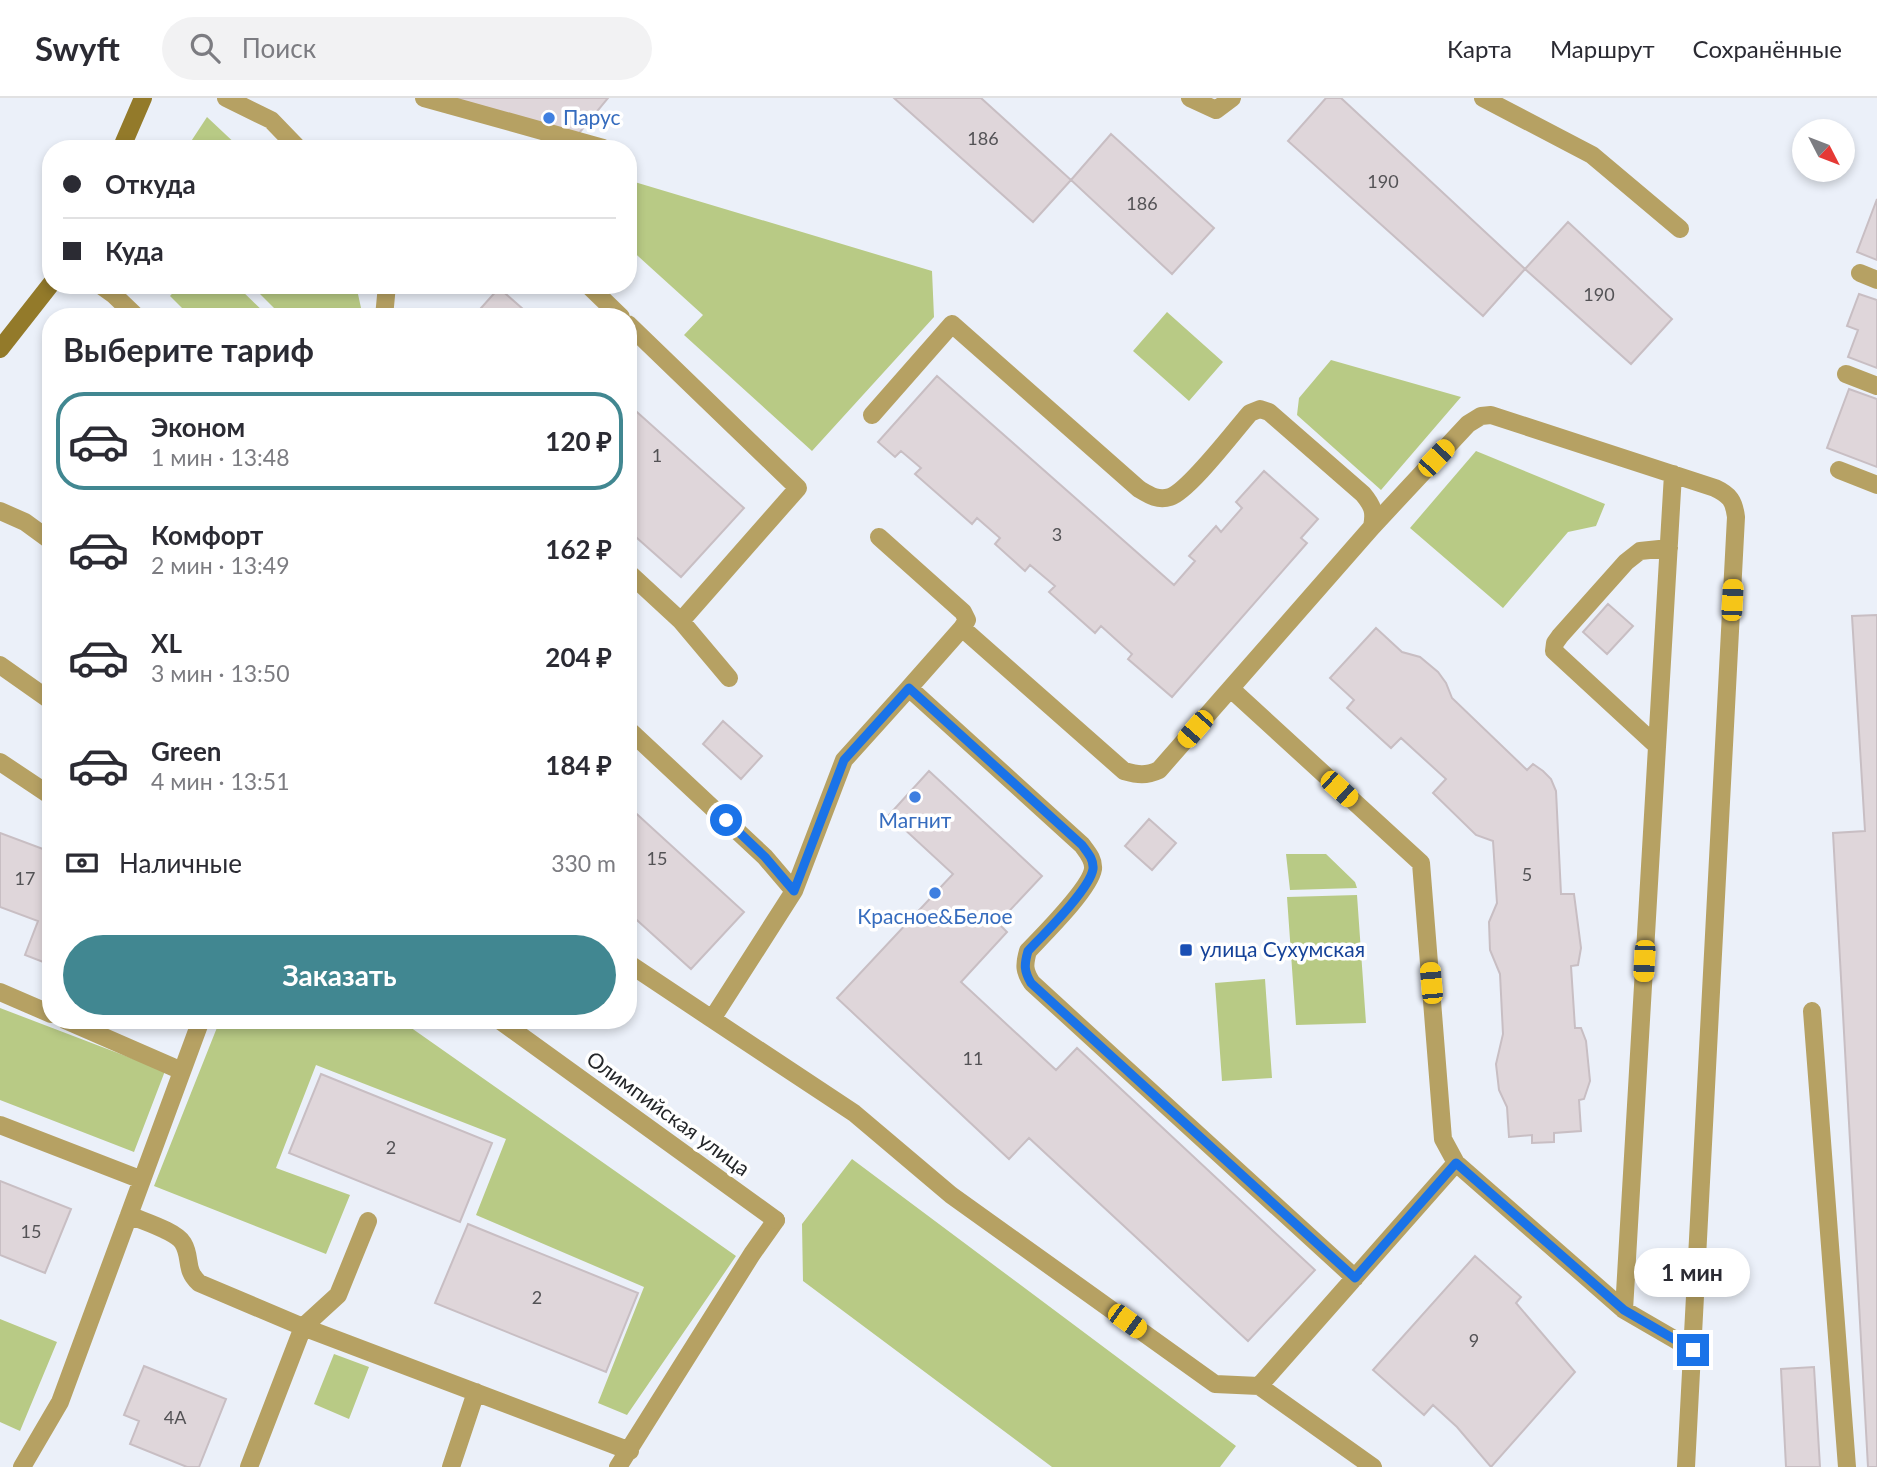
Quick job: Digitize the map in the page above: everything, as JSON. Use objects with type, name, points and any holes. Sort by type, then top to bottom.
[{"type":"main road","points":[[125,140],[143,98]]},
{"type":"main road","points":[[0,349],[43,294]]},
{"type":"street","points":[[226,98],[271,120],[290,140]]},
{"type":"street","points":[[424,98],[574,140]]},
{"type":"street","points":[[1190,98],[1216,110],[1232,98]]},
{"type":"street","points":[[1483,98],[1592,155],[1679,229]]},
{"type":"street","points":[[1860,273],[1877,280]]},
{"type":"street","points":[[113,294],[128,308]]},
{"type":"street","points":[[597,294],[612,308]]},
{"type":"street","points":[[872,415],[952,324],[1139,489],[1155,498],[1171,497],[1185,486],[1250,413],[1260,409],[1269,412],[1363,494],[1372,505],[1375,516],[1372,527]]},
{"type":"street","points":[[637,333],[798,488],[681,621]]},
{"type":"street","points":[[1846,374],[1877,386]]},
{"type":"street","points":[[962,628],[1124,771],[1139,776],[1159,770],[1372,527],[1468,424],[1480,416],[1499,416],[1727,493],[1734,502],[1737,517],[1686,1467]]},
{"type":"street","points":[[1839,470],[1877,485]]},
{"type":"street","points":[[1624,1310],[1673,474]]},
{"type":"street","points":[[0,511],[25,522],[42,534]]},
{"type":"street","points":[[712,1019],[794,891],[844,760],[967,620],[963,612],[879,537]]},
{"type":"street","points":[[1657,746],[1554,651],[1560,636],[1626,562],[1640,551],[1669,548]]},
{"type":"street","points":[[637,580],[681,621],[729,678]]},
{"type":"street","points":[[0,665],[42,695]]},
{"type":"street","points":[[909,688],[1082,845],[1091,857],[1093,869],[1087,885],[1028,951],[1024,964],[1031,983],[1355,1278]]},
{"type":"street","points":[[1231,689],[1421,863],[1443,1139],[1456,1163],[1624,1310],[1693,1350]]},
{"type":"street","points":[[637,737],[765,857],[794,891]]},
{"type":"street","points":[[0,762],[42,790]]},
{"type":"street","points":[[637,969],[854,1113],[951,1195],[1215,1384],[1259,1386],[1373,1467]]},
{"type":"street","points":[[0,992],[42,1010]]},
{"type":"street","points":[[1812,1011],[1847,1467]]},
{"type":"street","points":[[86,1029],[182,1071]]},
{"type":"street","points":[[22,1467],[60,1402],[198,1029]]},
{"type":"street","name":"Олимпийская улица","points":[[511,1029],[776,1220],[752,1254],[630,1451]]},
{"type":"street","points":[[0,1125],[142,1180]]},
{"type":"street","points":[[1259,1386],[1456,1163]]},
{"type":"street","points":[[129,1215],[178,1236],[185,1244],[191,1276],[199,1283],[303,1327],[630,1451],[618,1467]]},
{"type":"street","points":[[249,1467],[303,1327],[338,1295],[368,1221]]},
{"type":"street","points":[[451,1467],[476,1392]]},
{"type":"green space","points":[[207,117],[231,140],[192,140]]},
{"type":"green space","points":[[637,183],[932,271],[934,317],[812,451],[684,335],[703,315],[637,255]]},
{"type":"green space","points":[[245,294],[260,308],[182,308],[170,296]]},
{"type":"green space","points":[[260,294],[358,294],[361,308],[274,308]]},
{"type":"green space","points":[[1167,312],[1223,362],[1189,401],[1133,351]]},
{"type":"green space","points":[[1331,360],[1461,397],[1381,490],[1297,415],[1299,398]]},
{"type":"green space","points":[[1476,451],[1605,504],[1596,526],[1568,532],[1503,608],[1410,528]]},
{"type":"green space","points":[[1286,854],[1326,854],[1355,882],[1357,888],[1290,890]]},
{"type":"green space","points":[[1357,895],[1366,1023],[1296,1025],[1287,897]]},
{"type":"green space","points":[[1265,979],[1272,1078],[1222,1081],[1215,983]]},
{"type":"green space","points":[[0,1008],[42,1024],[42,1029],[55,1029],[165,1071],[134,1152],[0,1100]]},
{"type":"green space","points":[[216,1029],[413,1029],[736,1256],[627,1415],[598,1403],[644,1287],[476,1215],[506,1139],[316,1065],[276,1168],[350,1195],[326,1254],[154,1186]]},
{"type":"green space","points":[[852,1159],[1236,1446],[1220,1467],[1052,1467],[803,1281],[802,1224]]},
{"type":"green space","points":[[0,1319],[57,1342],[20,1431],[0,1422]]},
{"type":"green space","points":[[334,1354],[369,1367],[349,1419],[314,1404]]},
{"type":"building","name":"Парус","points":[[438,98],[608,98],[575,138]]},
{"type":"building","points":[[894,98],[981,98],[1071,180],[1033,222]]},
{"type":"building","points":[[1326,98],[1341,98],[1525,269],[1483,316],[1288,141]]},
{"type":"building","points":[[1111,134],[1214,228],[1172,274],[1071,180]]},
{"type":"building","points":[[1877,199],[1877,260],[1857,252]]},
{"type":"building","points":[[1568,222],[1672,319],[1631,364],[1525,269]]},
{"type":"building","points":[[494,294],[506,294],[522,308],[481,308]]},
{"type":"building","points":[[1859,294],[1877,300],[1877,368],[1848,357],[1858,330],[1847,326]]},
{"type":"building","points":[[937,376],[1174,585],[1195,561],[1189,556],[1216,526],[1221,532],[1242,508],[1236,502],[1264,471],[1318,519],[1301,538],[1307,543],[1172,697],[1128,659],[1132,654],[1101,626],[1095,633],[1049,592],[1055,586],[1030,565],[1025,571],[995,544],[1000,538],[977,518],[972,524],[915,474],[921,468],[901,451],[895,457],[878,442]]},
{"type":"building","points":[[1849,389],[1877,399],[1877,467],[1827,448]]},
{"type":"building","points":[[637,412],[744,508],[681,577],[637,538]]},
{"type":"building","points":[[1608,604],[1633,626],[1607,654],[1583,632]]},
{"type":"building","points":[[1877,615],[1877,1467],[1868,1467],[1833,833],[1865,831],[1852,616]]},
{"type":"building","points":[[1376,628],[1402,652],[1420,657],[1438,672],[1452,698],[1527,770],[1533,764],[1543,771],[1551,779],[1556,791],[1561,894],[1574,894],[1581,948],[1578,965],[1571,966],[1575,1028],[1581,1028],[1586,1041],[1590,1081],[1584,1099],[1579,1100],[1581,1131],[1554,1133],[1554,1142],[1532,1143],[1532,1135],[1509,1137],[1507,1107],[1499,1090],[1496,1064],[1503,1034],[1500,974],[1490,950],[1489,922],[1497,903],[1493,841],[1476,835],[1433,793],[1446,779],[1401,738],[1391,748],[1347,708],[1354,700],[1330,678]]},
{"type":"building","points":[[723,721],[762,756],[741,779],[703,744]]},
{"type":"building","points":[[929,771],[1042,876],[998,923],[1007,932],[961,982],[1056,1070],[1077,1048],[1315,1270],[1248,1341],[1029,1138],[1009,1159],[837,998],[953,874],[889,815]]},
{"type":"building","points":[[637,814],[744,912],[691,969],[637,920]]},
{"type":"building","points":[[1149,819],[1176,843],[1152,870],[1125,846]]},
{"type":"building","points":[[0,833],[42,849],[42,962],[25,955],[38,921],[0,907]]},
{"type":"building","points":[[321,1074],[492,1143],[460,1222],[289,1153]]},
{"type":"building","points":[[0,1181],[71,1209],[45,1273],[0,1255]]},
{"type":"building","points":[[468,1224],[638,1293],[606,1372],[435,1303]]},
{"type":"building","points":[[1475,1256],[1521,1297],[1516,1303],[1575,1372],[1491,1467],[1457,1427],[1433,1405],[1424,1415],[1373,1370]]},
{"type":"building","points":[[144,1366],[226,1399],[199,1467],[187,1467],[130,1444],[139,1421],[124,1415]]},
{"type":"building","points":[[1814,1367],[1820,1467],[1786,1467],[1781,1369]]},
{"type":"place","name":"Парус","points":[[549,118]]},
{"type":"place","name":"Магнит","points":[[915,797]]},
{"type":"place","name":"Красное&Белое","points":[[935,893]]},
{"type":"place","name":"улица Сухумская","points":[[1186,950]]},
{"type":"route","points":[[726,820],[765,857],[794,891],[844,760],[909,688],[1082,845],[1091,857],[1093,869],[1087,885],[1028,951],[1024,964],[1031,983],[1355,1278],[1456,1163],[1624,1310],[1693,1350]]}]
